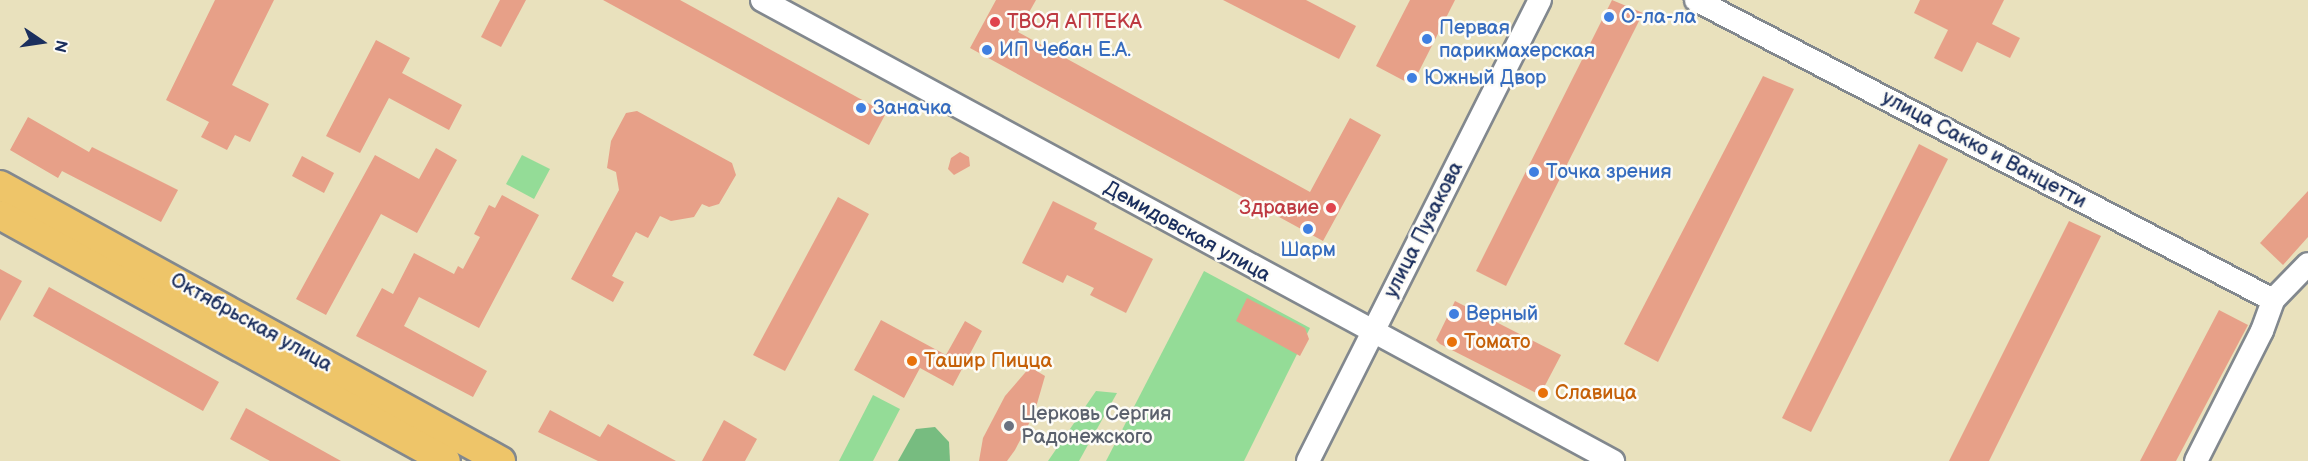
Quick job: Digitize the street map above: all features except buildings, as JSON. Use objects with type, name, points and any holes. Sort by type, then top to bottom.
[{"type":"main road","name":"Октябрьская улица","points":[[0,185],[501,461]]},
{"type":"main road","name":"Октябрьская улица","points":[[0,215],[446,461]]},
{"type":"street","name":"Демидовская улица","points":[[762,0],[1372,333],[1613,461]]},
{"type":"street","name":"улица Пузакова","points":[[1308,461],[1540,0]]},
{"type":"street","name":"улица Сакко и Ванцетти","points":[[1696,0],[2273,300]]},
{"type":"street","points":[[2196,461],[2262,331],[2273,300],[2308,264]]},
{"type":"green space","points":[[522,155],[550,169],[534,199],[506,184]]},
{"type":"green space","points":[[1204,271],[1310,328],[1244,461],[1106,461]]},
{"type":"green space","points":[[1096,391],[1117,393],[1079,461],[1048,461]]},
{"type":"green space","points":[[873,395],[900,409],[873,461],[839,461]]},
{"type":"green space","points":[[935,427],[949,442],[950,461],[898,461],[916,429]]},
{"type":"place","name":"О-ла-ла","points":[[1609,17]]},
{"type":"place","name":"ТВОЯ АПТЕКА","points":[[995,22]]},
{"type":"place","name":"Первая парикмахерская","points":[[1427,39]]},
{"type":"place","name":"ИП Чебан Е.А.","points":[[987,50]]},
{"type":"place","name":"Южный Двор","points":[[1412,78]]},
{"type":"place","name":"Заначка","points":[[861,108]]},
{"type":"place","name":"Точка зрения","points":[[1534,172]]},
{"type":"place","name":"Здравие","points":[[1331,208]]},
{"type":"place","name":"Шарм","points":[[1308,229]]},
{"type":"place","name":"Верный","points":[[1454,314]]},
{"type":"place","name":"Томато","points":[[1452,342]]},
{"type":"place","name":"Ташир Пицца","points":[[912,361]]},
{"type":"place","name":"Славица","points":[[1543,393]]},
{"type":"place","name":"Церковь Сергия Радонежского","points":[[1009,426]]}]
